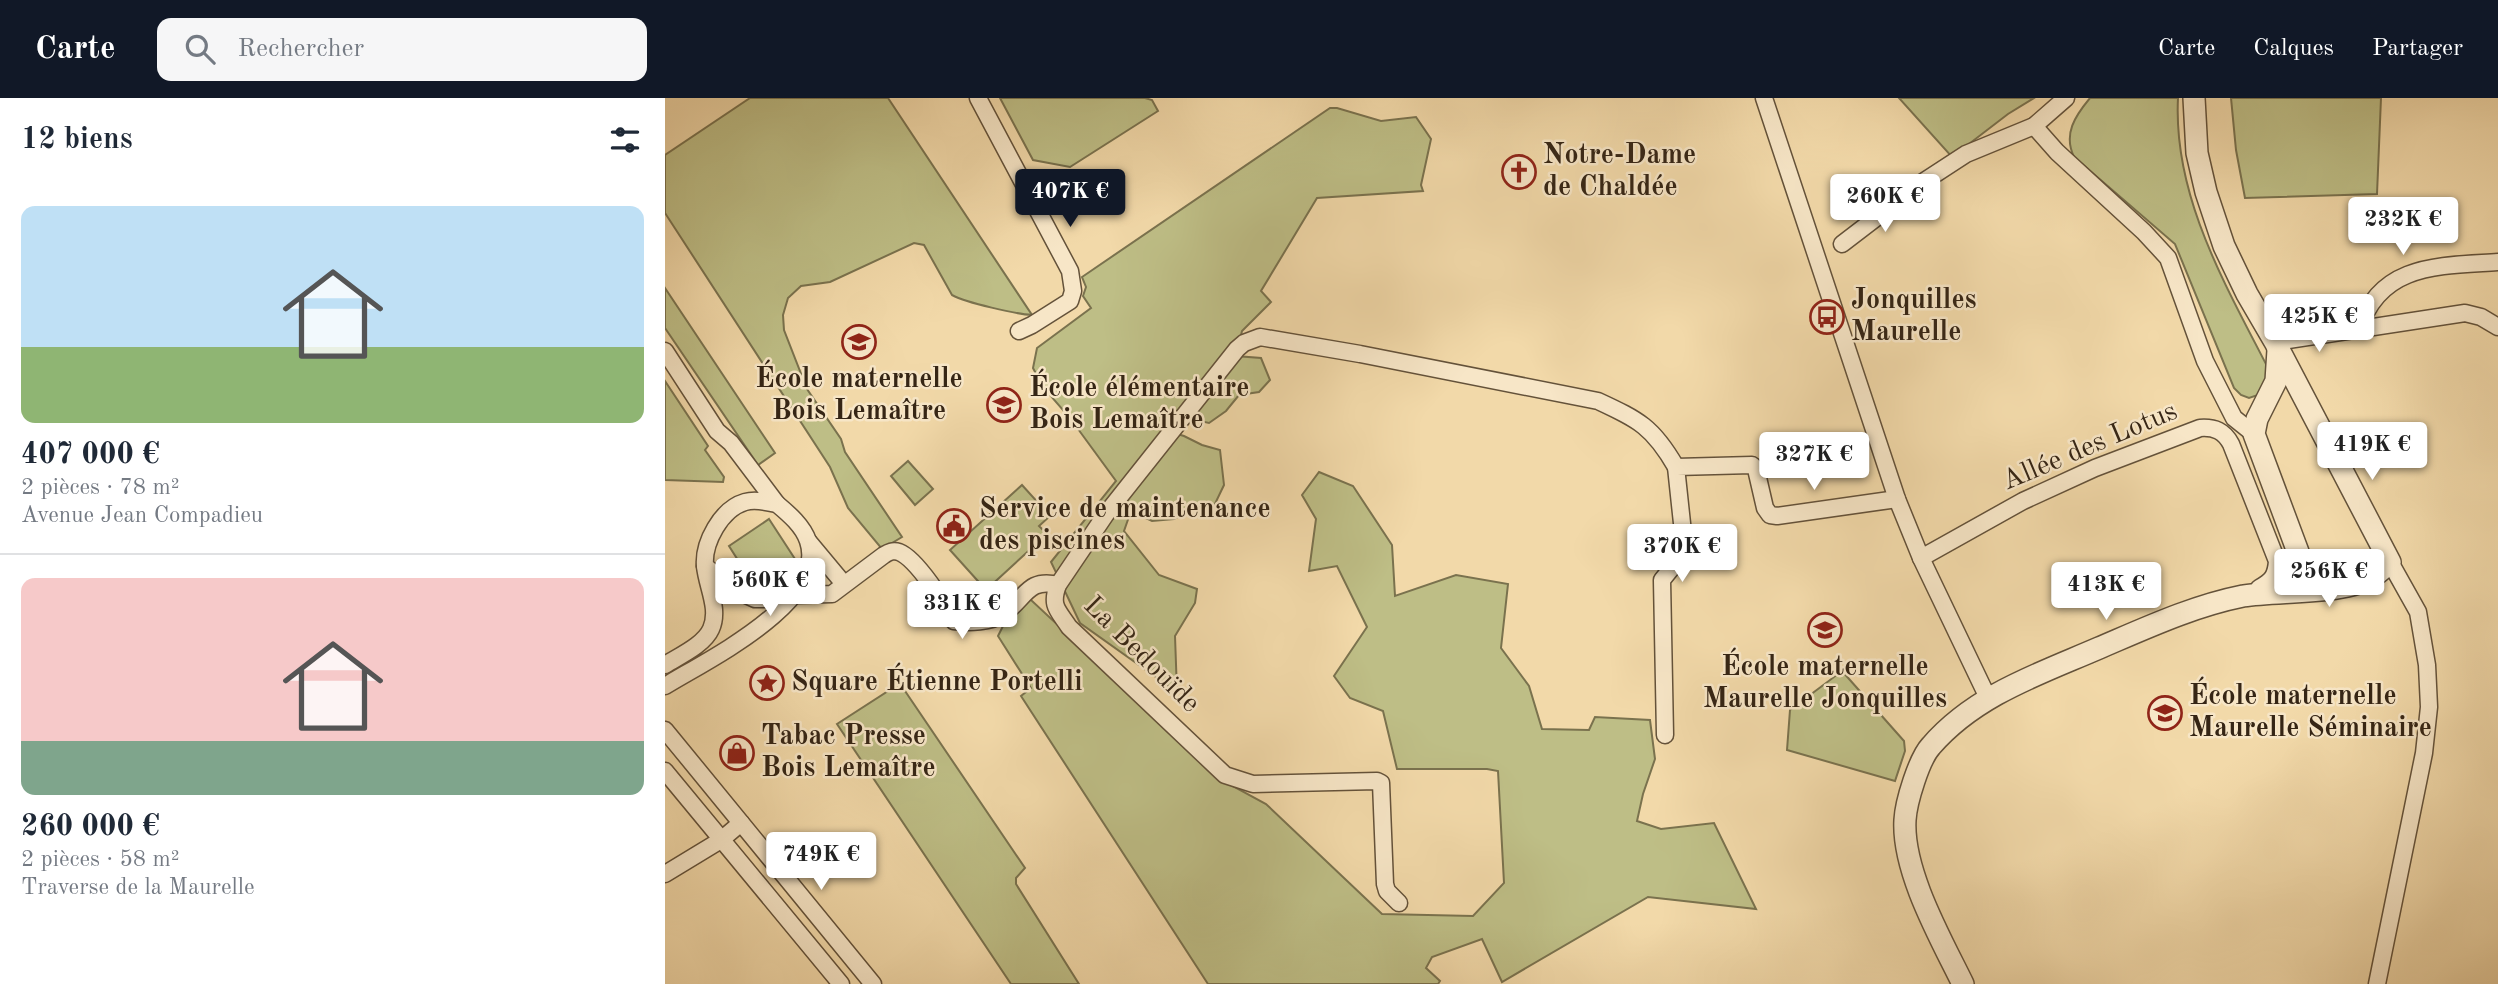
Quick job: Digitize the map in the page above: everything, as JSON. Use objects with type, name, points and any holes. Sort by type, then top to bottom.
[{"type":"street","points":[[978,98],[1051,233],[1073,282],[1070,301],[1019,331]]},
{"type":"street","points":[[1764,98],[1898,499],[1921,558],[1988,698]]},
{"type":"street","points":[[1842,244],[1923,182],[1966,154],[2034,126],[2066,98]]},
{"type":"street","points":[[2194,98],[2197,153],[2206,192],[2224,246],[2418,612],[2427,665],[2429,707],[2424,753],[2377,984]]},
{"type":"street","points":[[2034,126],[2057,152],[2144,232],[2168,258],[2205,361],[2234,418],[2254,434],[2298,552],[2313,575],[2330,587]]},
{"type":"street","points":[[2359,330],[2365,311],[2375,298],[2399,278],[2428,266],[2498,262]]},
{"type":"street","points":[[2276,346],[2465,313],[2481,317],[2498,327]]},
{"type":"street","name":"La Bedouïde","points":[[1399,904],[1387,891],[1385,884],[1381,783],[1253,784],[1225,775],[1069,627],[1055,606],[1053,598],[1058,586],[1106,514],[1244,343],[1260,337],[1598,401],[1649,428],[1663,444],[1676,467],[1684,542],[1683,554],[1662,580],[1664,735]]},
{"type":"street","points":[[2254,434],[2257,419],[2276,381],[2276,346]]},
{"type":"street","points":[[665,351],[717,431],[731,443],[777,504],[800,527],[844,584]]},
{"type":"street","points":[[2263,410],[2277,404],[2291,404],[2302,409],[2316,423]]},
{"type":"street","name":"Allée des Lotus","points":[[1921,558],[2059,484],[2200,428],[2212,427],[2226,435],[2231,444],[2277,561],[2276,573],[2270,582],[2243,596]]},
{"type":"street","points":[[1676,467],[1752,466],[1756,469],[1765,508],[1770,515],[1898,499]]},
{"type":"street","points":[[745,502],[754,475]]},
{"type":"street","points":[[665,665],[693,647],[711,631],[714,606],[705,566],[707,546],[715,527],[733,509],[745,502],[777,504]]},
{"type":"street","points":[[665,686],[766,623],[805,578],[809,565],[809,542]]},
{"type":"street","points":[[705,566],[724,584],[755,599],[775,599],[793,595],[832,594],[884,555],[891,551],[898,552],[913,563],[954,621],[965,622],[1002,615],[1033,586],[1041,583],[1058,586]]},
{"type":"street","points":[[1963,984],[1934,923],[1909,856],[1905,822],[1911,794],[1929,747],[1959,717],[1988,698],[2175,615],[2283,585],[2292,579],[2298,569],[2298,552]]},
{"type":"street","points":[[2243,596],[2353,585],[2373,577],[2390,562]]},
{"type":"street","points":[[665,730],[873,984]]},
{"type":"street","points":[[665,771],[841,984]]},
{"type":"street","points":[[665,874],[721,840],[741,823]]},
{"type":"green space","points":[[750,98],[888,98],[1032,315],[992,308],[952,295],[924,245],[914,243],[830,282],[801,286],[788,298],[783,315],[784,330],[807,389],[902,537],[882,549],[848,508],[830,467],[665,213],[665,155]]},
{"type":"green space","points":[[1000,98],[1145,98],[1152,100],[1158,111],[1070,167],[1033,160]]},
{"type":"green space","points":[[1899,98],[2034,98],[2008,114],[1952,157]]},
{"type":"green space","points":[[2090,98],[2178,98],[2184,170],[2193,204],[2219,271],[2268,368],[2269,380],[2258,395],[2249,398],[2234,388],[2175,244],[2074,157],[2070,133]]},
{"type":"green space","points":[[2231,98],[2381,98],[2377,194],[2245,198],[2236,150]]},
{"type":"green space","points":[[1330,108],[1381,121],[1416,117],[1431,139],[1421,185],[1423,191],[1317,198],[1261,291],[1271,302],[1242,331],[1236,356],[1261,358],[1270,380],[1259,392],[1239,395],[1226,411],[1209,423],[1173,415],[1160,429],[1220,450],[1224,485],[1213,508],[1195,507],[1174,519],[1152,521],[1131,511],[1124,531],[1159,575],[1197,589],[1195,603],[1175,636],[1177,692],[1080,623],[1051,562],[1116,481],[1070,418],[1043,387],[1033,368],[1037,348],[1091,308],[1083,296],[1086,287],[1082,277]]},
{"type":"green space","points":[[665,288],[775,453],[758,465],[665,328]]},
{"type":"green space","points":[[665,381],[708,446],[705,450],[724,477],[723,482],[665,480]]},
{"type":"green space","points":[[908,461],[933,489],[915,505],[891,476]]},
{"type":"green space","points":[[1319,472],[1353,486],[1392,545],[1395,596],[1456,575],[1508,584],[1501,648],[1529,686],[1542,729],[1589,730],[1595,717],[1650,720],[1655,759],[1637,821],[1661,829],[1714,823],[1756,909],[1648,897],[1502,982],[1482,939],[1432,957],[1426,968],[1440,981],[1438,984],[1208,984],[1021,696],[1031,688],[998,636],[1006,620],[1030,599],[1227,783],[1266,804],[1382,914],[1473,916],[1504,883],[1498,771],[1397,769],[1383,711],[1350,698],[1334,676],[1367,627],[1337,566],[1309,571],[1316,519],[1302,495]]},
{"type":"green space","points":[[1022,485],[1050,516],[1039,526],[1047,534],[986,590],[950,550]]},
{"type":"green space","points":[[769,519],[795,559],[755,587],[729,546]]},
{"type":"green space","points":[[1842,671],[1904,741],[1905,751],[1895,781],[1787,750],[1790,710]]},
{"type":"green space","points":[[896,686],[905,691],[1025,868],[1016,878],[1016,884],[1079,984],[1011,984],[837,724]]},
{"type":"place","name":"Notre-Dame de Chaldée","points":[[1519,172]]},
{"type":"place","name":"Jonquilles Maurelle","points":[[1827,317]]},
{"type":"place","name":"École maternelle Bois Lemaître","points":[[859,342]]},
{"type":"place","name":"École élémentaire Bois Lemaître","points":[[1004,405]]},
{"type":"place","name":"Service de maintenance des piscines","points":[[954,526]]},
{"type":"place","name":"École maternelle Maurelle Jonquilles","points":[[1825,630]]},
{"type":"place","name":"Square Étienne Portelli","points":[[767,683]]},
{"type":"place","name":"École maternelle Maurelle Séminaire","points":[[2165,713]]},
{"type":"place","name":"Tabac Presse Bois Lemaître","points":[[737,753]]}]
